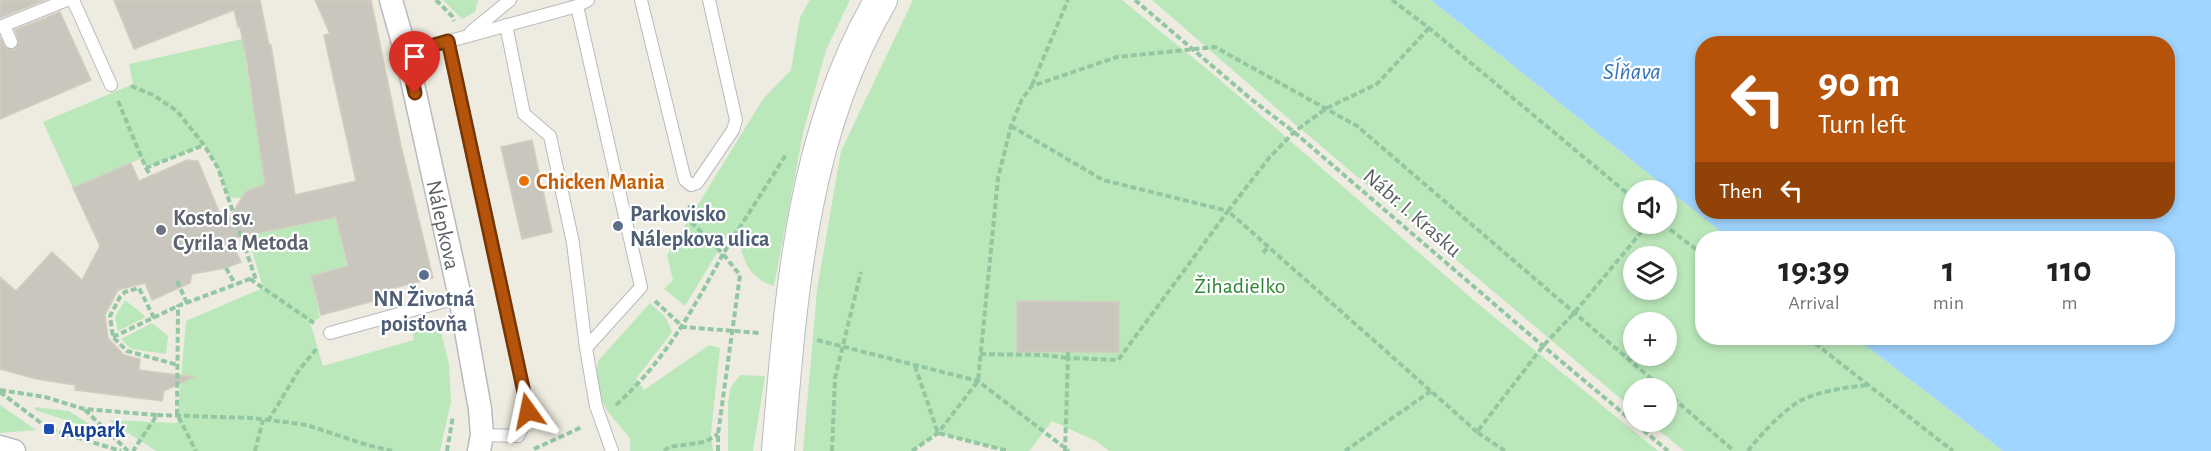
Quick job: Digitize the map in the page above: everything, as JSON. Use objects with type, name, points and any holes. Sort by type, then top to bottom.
[{"type":"main road","points":[[778,451],[796,270],[811,187],[830,115],[844,76],[881,0]]},
{"type":"street","name":"Nálepkova","points":[[391,0],[406,53],[460,297],[480,410],[480,443]]},
{"type":"street","points":[[0,447],[14,451]]},
{"type":"lane","points":[[11,42],[2,26],[67,0]]},
{"type":"lane","points":[[73,0],[111,86]]},
{"type":"lane","points":[[466,36],[510,0]]},
{"type":"lane","points":[[641,0],[685,180],[692,185],[697,183],[727,139],[736,120],[709,0]]},
{"type":"lane","points":[[406,53],[582,3],[640,287],[586,348]]},
{"type":"lane","points":[[506,25],[524,114],[550,136],[573,243],[596,406],[612,451]]},
{"type":"lane","points":[[448,41],[528,411],[526,421],[518,436],[480,443]]},
{"type":"lane","points":[[330,333],[460,297]]},
{"type":"path","points":[[912,451],[938,433],[978,381],[998,178],[1011,126],[1022,99],[1032,86],[1068,0]]},
{"type":"path","name":"Nábr. I. Krasku","points":[[1135,0],[1251,99],[1294,132],[1668,451]]},
{"type":"path","points":[[1392,0],[1429,28],[1623,190]]},
{"type":"path","points":[[980,354],[1068,355],[1118,360],[1269,158],[1294,132],[1327,108],[1377,84],[1429,28]]},
{"type":"path","points":[[1032,86],[1117,57],[1215,47],[1357,126],[1651,378]]},
{"type":"path","points":[[113,337],[178,306],[255,277],[218,168],[204,145],[177,111],[153,95],[129,86],[111,86],[151,176]]},
{"type":"path","points":[[1011,126],[1103,180],[1228,212],[1477,432],[1505,451]]},
{"type":"path","points":[[146,168],[204,145]]},
{"type":"path","points":[[692,185],[688,220],[741,275],[718,434],[718,451]]},
{"type":"path","points":[[1477,432],[1543,346],[1575,312],[1639,234]]},
{"type":"path","points":[[1676,234],[1695,249]]},
{"type":"path","points":[[1263,253],[1268,247]]},
{"type":"path","points":[[535,448],[601,419],[639,384],[683,327],[723,254]]},
{"type":"path","points":[[226,268],[235,284]]},
{"type":"path","points":[[832,451],[835,378],[861,272]]},
{"type":"path","points":[[250,279],[330,333],[298,370],[265,420],[255,451]]},
{"type":"path","points":[[177,281],[187,303]]},
{"type":"path","points":[[640,287],[683,327],[764,333]]},
{"type":"path","points":[[154,318],[139,288],[125,292],[110,316],[113,337],[127,351],[178,364]]},
{"type":"path","points":[[178,306],[177,414],[196,451]]},
{"type":"path","points":[[813,339],[978,381],[1067,450]]},
{"type":"path","points":[[1818,345],[1953,451]]},
{"type":"path","points":[[1067,450],[1068,355]]},
{"type":"path","points":[[914,365],[938,433]]},
{"type":"path","points":[[1748,451],[1762,433],[1797,403],[1841,388],[1869,385]]},
{"type":"path","points":[[0,391],[45,398],[84,409],[156,415],[253,418],[307,425],[392,451]]},
{"type":"path","points":[[0,391],[49,429],[121,451]]},
{"type":"path","points":[[1345,451],[1431,392]]},
{"type":"path","points":[[1677,402],[1734,451]]},
{"type":"path","points":[[84,409],[128,451]]},
{"type":"path","points":[[134,451],[156,415]]},
{"type":"path","points":[[938,433],[1008,451]]},
{"type":"path","points":[[664,451],[669,447],[705,442],[718,434]]},
{"type":"green space","points":[[443,0],[478,0],[475,12],[462,19]]},
{"type":"green space","points":[[810,0],[850,0],[826,50],[803,133],[774,286],[767,284],[751,271],[740,245],[726,238],[685,306],[664,289],[673,280],[667,255],[763,99],[791,70],[800,17]]},
{"type":"green space","name":"Žihadielko","points":[[913,0],[1122,0],[1219,79],[1477,303],[1623,422],[1623,432],[1635,432],[1658,451],[1109,451],[1098,442],[1052,421],[1029,451],[1008,451],[938,433],[912,451],[803,451],[817,290],[841,151]]},
{"type":"green space","points":[[1152,0],[1431,0],[1656,180],[1623,180],[1623,234],[1677,234],[1677,196],[1695,211],[1695,219],[1705,219],[1720,231],[1695,231],[1695,345],[1865,345],[2003,451],[1684,451],[1661,432],[1677,432],[1677,378],[1623,378],[1623,401],[1290,120]]},
{"type":"green space","points":[[242,39],[266,200],[228,197],[218,168],[204,145],[146,168],[142,158],[73,188],[43,122],[133,84],[129,64]]},
{"type":"green space","points":[[242,216],[336,217],[347,266],[311,276],[320,318],[310,322],[323,366],[414,340],[412,330],[438,320],[449,364],[451,401],[440,451],[156,451],[108,420],[177,423],[186,321],[263,288]]},
{"type":"green space","points":[[125,300],[146,317],[118,331],[115,317]]},
{"type":"green space","points":[[650,303],[666,318],[672,332],[636,379],[644,390],[709,345],[720,348],[711,434],[713,451],[630,451],[630,438],[609,412],[600,395],[597,385],[598,361]]},
{"type":"green space","points":[[152,323],[168,336],[166,354],[131,349],[121,339]]},
{"type":"green space","points":[[740,375],[765,376],[753,451],[728,451],[728,403],[731,387]]},
{"type":"green space","points":[[0,405],[36,430],[0,433]]},
{"type":"green space","points":[[35,407],[69,411],[101,432],[35,410]]},
{"type":"water","name":"Sĺňava","points":[[1431,0],[2211,0],[2211,451],[2003,451],[1865,345],[2175,345],[2175,231],[1720,231],[1705,219],[2175,219],[2175,36],[1695,36],[1695,211],[1677,196],[1677,180],[1656,180]]},
{"type":"building","points":[[0,0],[45,0],[0,18]]},
{"type":"building","points":[[114,0],[260,0],[269,45],[271,45],[295,195],[356,181],[324,35],[330,34],[315,0],[371,0],[401,146],[433,278],[387,290],[389,297],[321,315],[311,276],[348,266],[336,217],[230,239],[241,262],[226,268],[192,274],[190,283],[152,300],[145,283],[118,290],[105,315],[108,338],[124,355],[140,359],[139,370],[194,377],[164,391],[162,401],[75,390],[75,385],[36,379],[0,369],[0,277],[16,291],[52,252],[82,280],[100,246],[73,188],[131,163],[139,181],[187,160],[198,161],[225,226],[245,192],[265,184],[247,63],[234,10],[134,49]]},
{"type":"building","points":[[60,12],[91,80],[0,119],[0,37],[6,48],[14,50],[19,42],[15,30]]},
{"type":"building","points":[[532,140],[552,232],[522,239],[501,147]]},
{"type":"building","points":[[1017,301],[1119,302],[1119,352],[1017,352]]},
{"type":"place","name":"Chicken Mania","points":[[524,181]]},
{"type":"place","name":"Parkovisko Nálepkova ulica","points":[[618,226]]},
{"type":"place","name":"Kostol sv. Cyrila a Metoda","points":[[161,230]]},
{"type":"place","name":"NN Životná poisťovňa","points":[[424,275]]},
{"type":"place","name":"Aupark","points":[[49,429]]},
{"type":"route","points":[[415,93],[406,53],[448,41],[528,411]]}]
